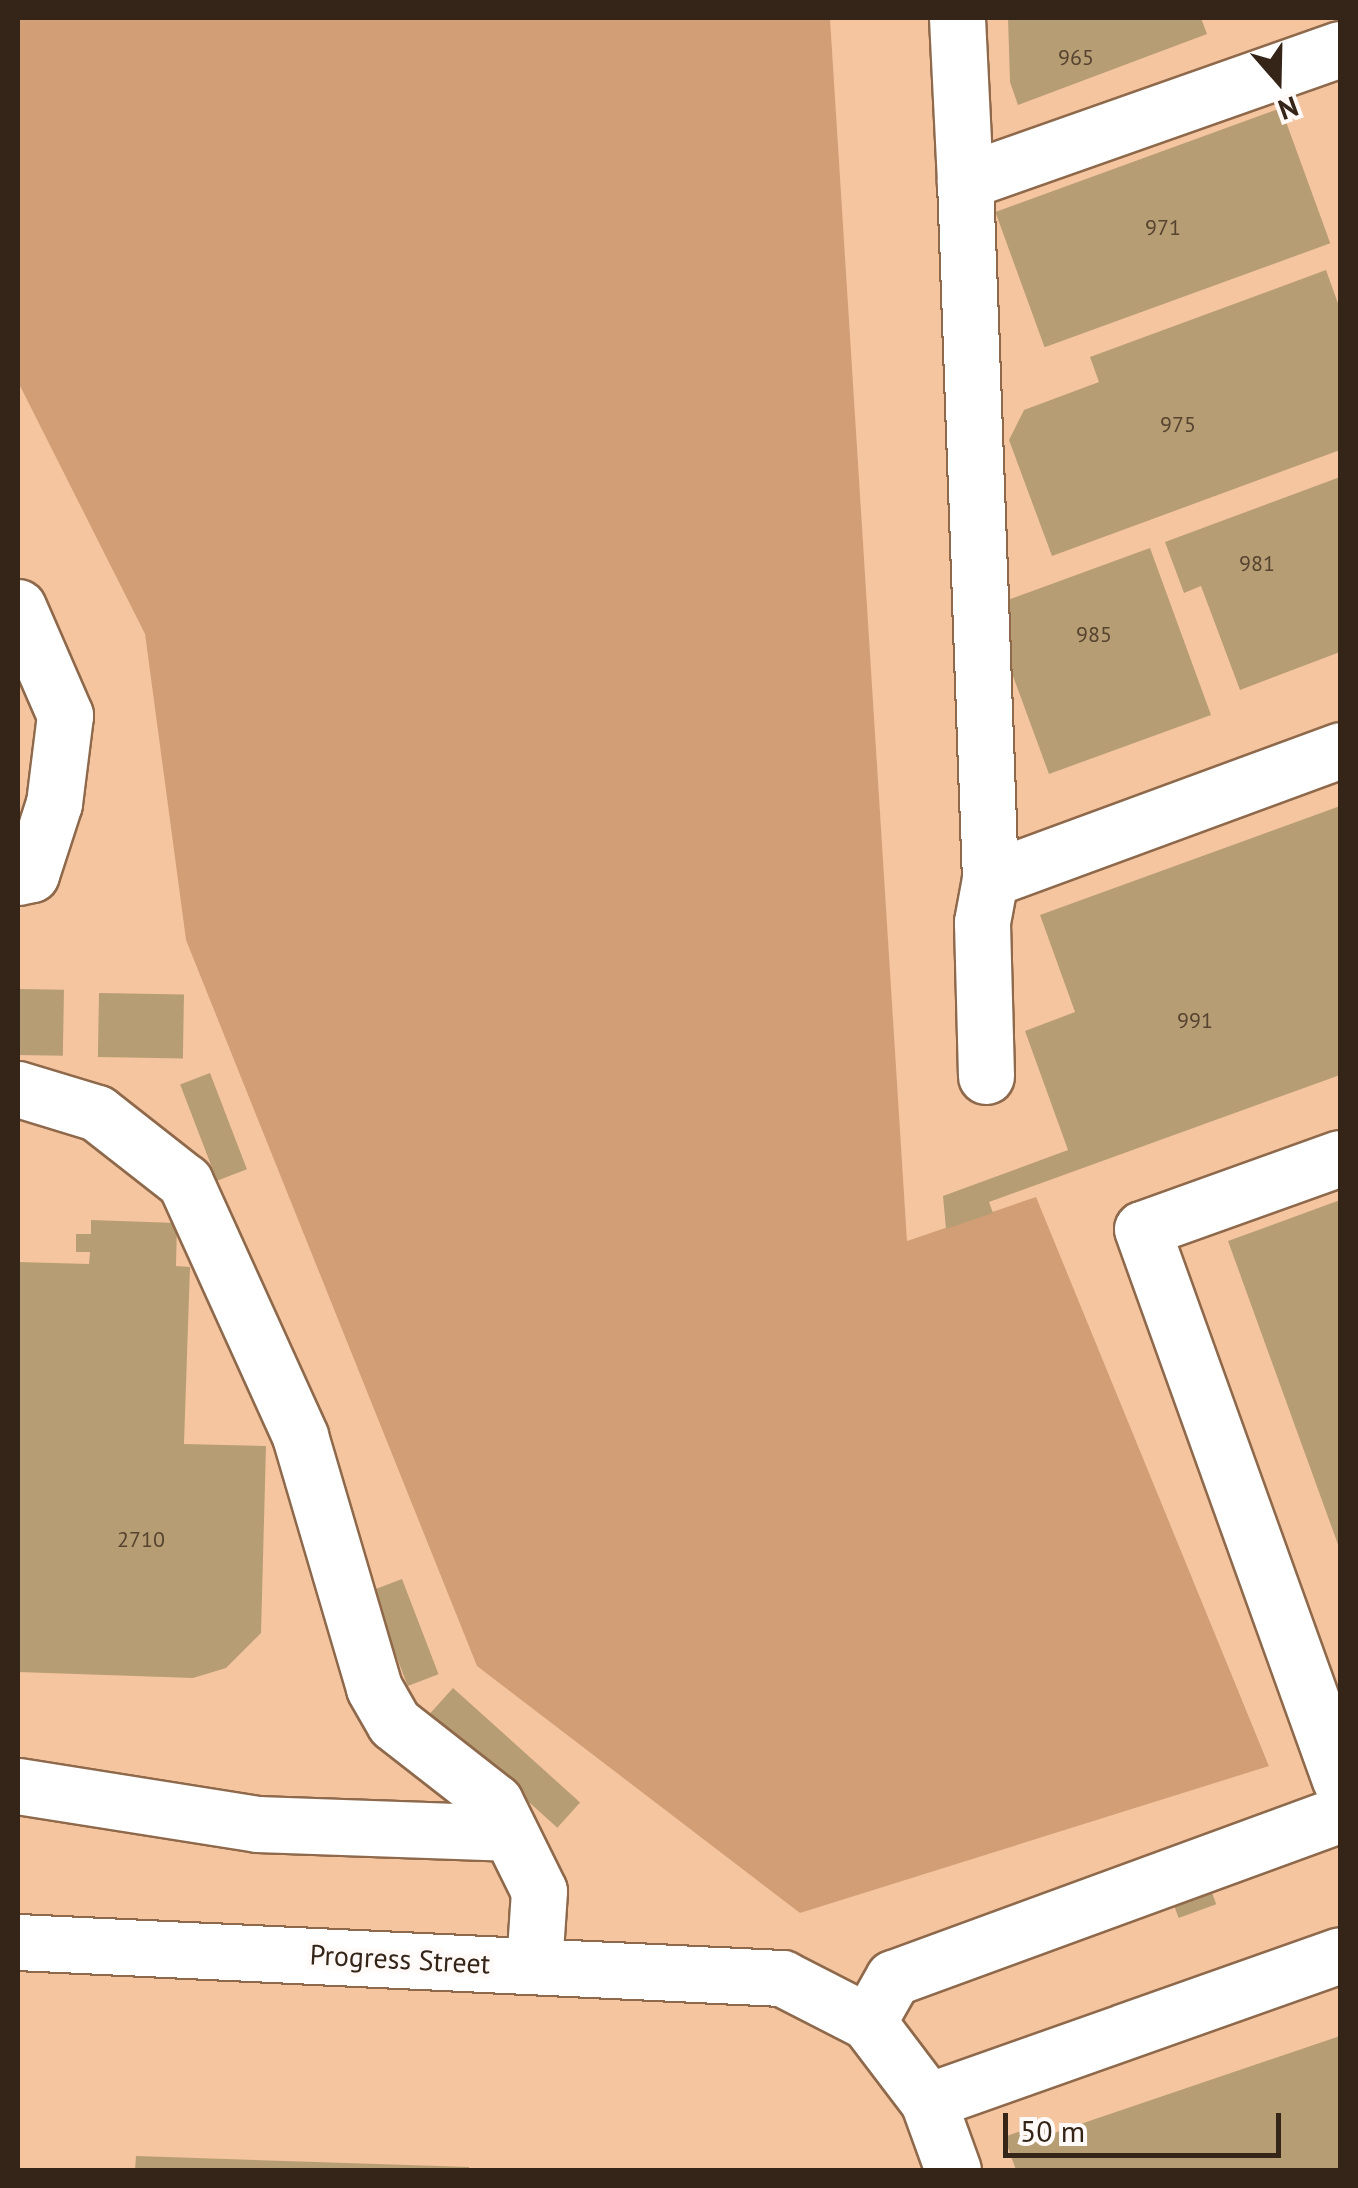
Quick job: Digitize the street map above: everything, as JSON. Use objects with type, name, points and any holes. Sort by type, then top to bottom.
[{"type":"street","points":[[957,18],[990,879],[982,922],[986,1076]]},
{"type":"street","points":[[965,182],[1336,62]]},
{"type":"street","points":[[18,607],[65,715],[54,803],[31,874],[18,877]]},
{"type":"street","points":[[990,879],[1340,750]]},
{"type":"street","points":[[18,1089],[97,1113],[186,1182],[300,1436],[374,1688],[394,1724],[495,1802],[540,1890],[534,1966]]},
{"type":"street","points":[[1340,1158],[1142,1229],[1340,1780]]},
{"type":"street","points":[[18,1786],[257,1824],[510,1833]]},
{"type":"street","points":[[953,2170],[928,2101],[868,2022],[893,1978],[1340,1814]]},
{"type":"street","name":"Progress Street","points":[[18,1942],[782,1978],[868,2022]]},
{"type":"street","points":[[928,2101],[1340,1955]]},
{"type":"shaded area","points":[[18,18],[830,18],[907,1241],[1036,1197],[1269,1766],[800,1913],[477,1666],[186,940],[145,634],[18,382]]},
{"type":"shaded area","points":[[830,18],[1340,18],[1340,2170],[18,2170],[18,382],[145,634],[186,940],[800,1913],[1269,1765],[1035,1198],[907,1242]]},
{"type":"building","points":[[1008,18],[1201,18],[1207,34],[1018,105],[1010,82]]},
{"type":"building","points":[[1281,108],[1330,243],[1045,347],[995,212]]},
{"type":"building","points":[[1326,270],[1340,309],[1340,450],[1052,556],[1009,440],[1024,410],[1099,382],[1090,357]]},
{"type":"building","points":[[1340,477],[1340,652],[1240,690],[1201,586],[1184,593],[1165,542]]},
{"type":"building","points":[[1150,548],[1211,715],[1049,774],[1010,668],[1002,602]]},
{"type":"building","points":[[1340,806],[1340,1075],[989,1202],[993,1213],[946,1229],[943,1196],[1068,1150],[1025,1031],[1075,1012],[1040,915]]},
{"type":"building","points":[[18,989],[64,990],[63,1056],[18,1055]]},
{"type":"building","points":[[99,993],[184,994],[183,1058],[98,1057]]},
{"type":"building","points":[[210,1073],[247,1169],[217,1181],[180,1084]]},
{"type":"building","points":[[1340,1200],[1340,1550],[1228,1241]]},
{"type":"building","points":[[91,1220],[177,1223],[176,1266],[190,1267],[184,1444],[266,1446],[261,1633],[226,1668],[193,1678],[18,1672],[18,1262],[89,1264],[90,1252],[76,1252],[76,1234],[91,1234]]},
{"type":"building","points":[[402,1579],[439,1674],[408,1686],[371,1591]]},
{"type":"building","points":[[453,1688],[580,1802],[557,1828],[430,1713]]},
{"type":"building","points":[[1207,1879],[1216,1904],[1179,1918],[1169,1893]]},
{"type":"building","points":[[1340,2036],[1340,2170],[1016,2170],[1004,2137],[1046,2122],[1051,2134]]},
{"type":"building","points":[[136,2156],[469,2167],[469,2170],[135,2170]]}]
